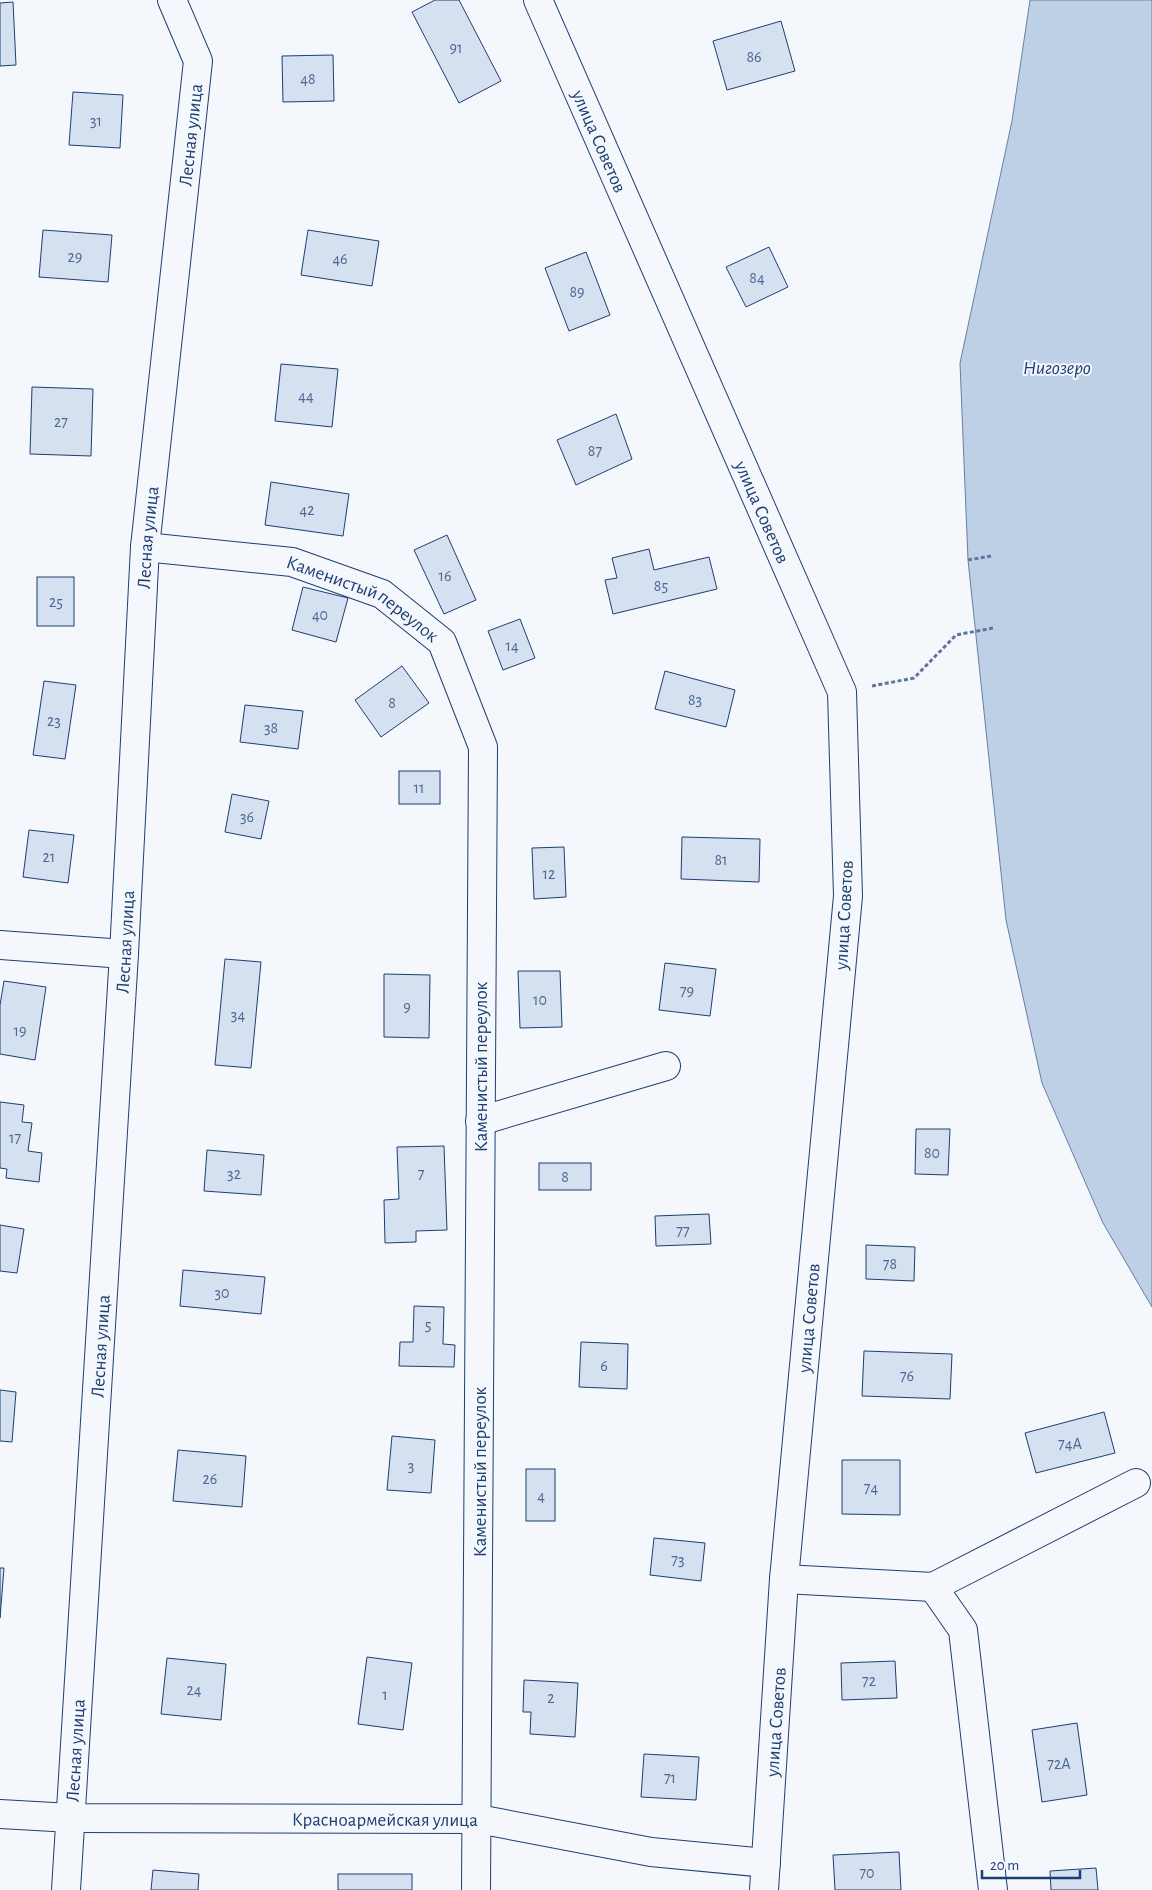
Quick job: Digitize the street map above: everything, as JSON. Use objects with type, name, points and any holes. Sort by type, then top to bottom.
[{"type":"street","name":"Лесная улица","points":[[66,1890],[124,954],[144,547],[198,61],[172,0]]},
{"type":"street","name":"улица Советов","points":[[538,0],[842,692],[848,896],[784,1579],[764,1890]]},
{"type":"street","name":"Каменистый переулок","points":[[144,547],[292,562],[382,594],[442,642],[482,747],[478,1819],[476,1890]]},
{"type":"street","points":[[0,945],[124,954]]},
{"type":"street","points":[[480,1121],[666,1066]]},
{"type":"street","points":[[784,1579],[933,1587],[1136,1483]]},
{"type":"street","points":[[933,1587],[963,1630],[993,1890]]},
{"type":"street","name":"Красноармейская улица","points":[[0,1814],[71,1818],[478,1819],[651,1852],[766,1863]]},
{"type":"path","points":[[968,560],[990,556]]},
{"type":"path","points":[[842,692],[914,678],[956,635],[993,628]]},
{"type":"water","name":"Нигозеро","points":[[1030,0],[1152,0],[1152,1307],[1103,1223],[1042,1083],[1006,920],[968,560],[960,363],[1012,121]]},
{"type":"building","points":[[435,0],[459,0],[501,81],[459,103],[412,12]]},
{"type":"building","points":[[13,2],[16,65],[0,66],[0,3]]},
{"type":"building","points":[[781,21],[795,71],[727,90],[713,41]]},
{"type":"building","points":[[333,55],[334,101],[283,102],[282,56]]},
{"type":"building","points":[[73,92],[123,95],[120,148],[69,145]]},
{"type":"building","points":[[43,230],[112,235],[108,282],[39,277]]},
{"type":"building","points":[[308,230],[379,241],[372,286],[301,275]]},
{"type":"building","points":[[769,247],[788,287],[746,307],[726,267]]},
{"type":"building","points":[[586,252],[610,315],[569,331],[545,268]]},
{"type":"building","points":[[281,364],[338,369],[332,427],[275,421]]},
{"type":"building","points":[[32,387],[93,389],[91,456],[30,454]]},
{"type":"building","points":[[616,414],[632,459],[576,485],[557,440]]},
{"type":"building","points":[[271,482],[349,494],[343,536],[265,525]]},
{"type":"building","points":[[447,535],[476,600],[444,614],[414,550]]},
{"type":"building","points":[[649,549],[654,570],[709,557],[717,589],[613,614],[605,580],[617,578],[612,558]]},
{"type":"building","points":[[37,577],[74,577],[74,626],[37,626]]},
{"type":"building","points":[[303,587],[348,598],[336,642],[292,630]]},
{"type":"building","points":[[520,619],[535,658],[503,670],[488,631]]},
{"type":"building","points":[[402,666],[429,703],[381,737],[355,700]]},
{"type":"building","points":[[665,671],[735,690],[726,727],[655,709]]},
{"type":"building","points":[[44,681],[76,685],[65,759],[33,755]]},
{"type":"building","points":[[245,705],[303,711],[298,749],[240,742]]},
{"type":"building","points":[[399,771],[440,771],[440,804],[399,804]]},
{"type":"building","points":[[232,794],[269,801],[261,839],[225,832]]},
{"type":"building","points":[[29,830],[74,835],[68,883],[23,877]]},
{"type":"building","points":[[682,837],[760,839],[759,882],[681,879]]},
{"type":"building","points":[[564,847],[566,897],[534,899],[532,848]]},
{"type":"building","points":[[225,959],[261,962],[251,1068],[215,1065]]},
{"type":"building","points":[[665,963],[716,969],[710,1016],[659,1010]]},
{"type":"building","points":[[518,971],[560,971],[562,1027],[520,1028]]},
{"type":"building","points":[[384,974],[430,975],[429,1038],[384,1037]]},
{"type":"building","points":[[4,981],[46,987],[35,1060],[0,1054],[0,1005]]},
{"type":"building","points":[[0,1102],[24,1105],[22,1122],[32,1123],[28,1151],[42,1153],[39,1182],[6,1178],[7,1169],[0,1168]]},
{"type":"building","points":[[916,1129],[950,1129],[948,1175],[915,1174]]},
{"type":"building","points":[[444,1146],[447,1230],[416,1231],[416,1242],[385,1243],[384,1200],[399,1199],[397,1147]]},
{"type":"building","points":[[207,1150],[264,1155],[261,1195],[204,1191]]},
{"type":"building","points":[[539,1163],[591,1163],[591,1190],[539,1190]]},
{"type":"building","points":[[709,1214],[711,1244],[656,1246],[655,1216]]},
{"type":"building","points":[[0,1225],[24,1229],[17,1273],[0,1271]]},
{"type":"building","points":[[866,1245],[915,1247],[914,1281],[866,1279]]},
{"type":"building","points":[[183,1270],[265,1277],[261,1314],[180,1306]]},
{"type":"building","points":[[414,1306],[444,1307],[443,1344],[455,1345],[454,1367],[399,1366],[400,1342],[413,1342]]},
{"type":"building","points":[[581,1342],[628,1344],[627,1389],[579,1387]]},
{"type":"building","points":[[864,1351],[952,1354],[950,1399],[862,1396]]},
{"type":"building","points":[[0,1390],[16,1392],[12,1442],[0,1441]]},
{"type":"building","points":[[1104,1412],[1115,1453],[1036,1473],[1025,1433]]},
{"type":"building","points":[[392,1436],[435,1440],[431,1493],[387,1490]]},
{"type":"building","points":[[178,1450],[246,1456],[242,1507],[173,1501]]},
{"type":"building","points":[[842,1460],[900,1460],[900,1515],[842,1514]]},
{"type":"building","points":[[526,1469],[555,1469],[555,1521],[526,1521]]},
{"type":"building","points":[[654,1538],[705,1543],[701,1581],[650,1575]]},
{"type":"building","points":[[0,1568],[4,1568],[0,1618]]},
{"type":"building","points":[[367,1657],[412,1663],[403,1730],[358,1724]]},
{"type":"building","points":[[167,1658],[226,1664],[221,1720],[161,1714]]},
{"type":"building","points":[[895,1661],[897,1698],[842,1700],[841,1663]]},
{"type":"building","points":[[524,1680],[578,1683],[575,1737],[530,1734],[531,1712],[523,1712]]},
{"type":"building","points":[[1077,1723],[1087,1795],[1042,1802],[1032,1730]]},
{"type":"building","points":[[644,1754],[699,1757],[696,1800],[641,1797]]},
{"type":"building","points":[[899,1852],[901,1890],[835,1890],[833,1855]]},
{"type":"building","points":[[1096,1868],[1098,1890],[1051,1890],[1050,1871]]},
{"type":"building","points":[[153,1870],[199,1874],[198,1890],[151,1890]]},
{"type":"building","points":[[338,1874],[412,1874],[412,1890],[338,1890]]}]
